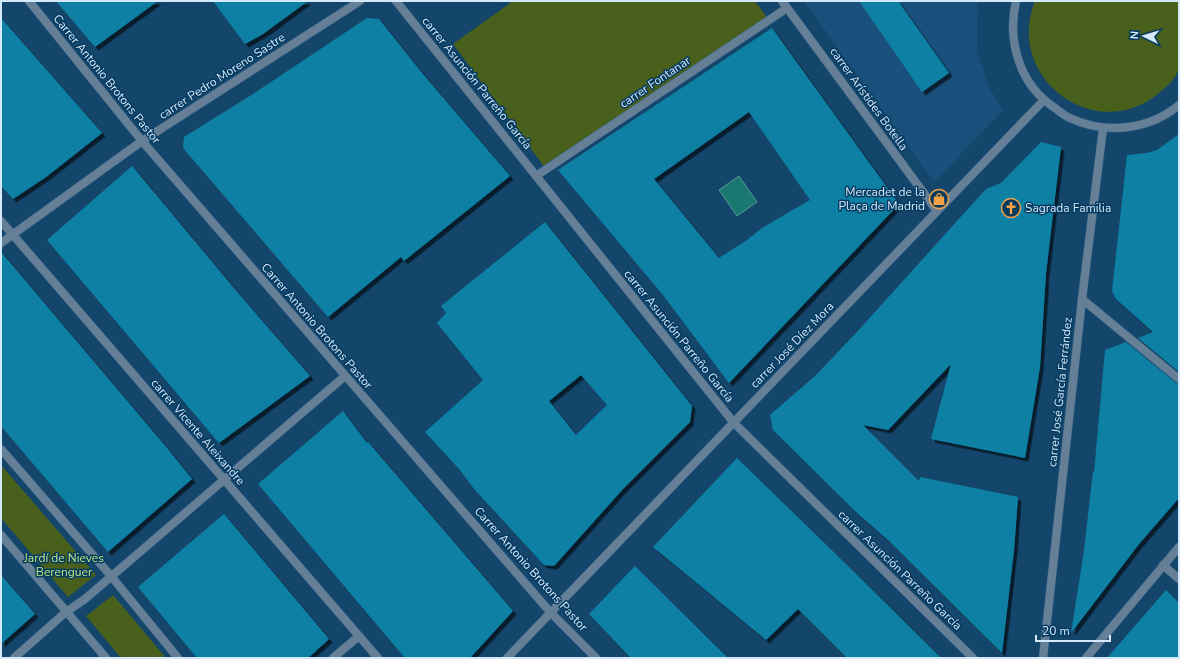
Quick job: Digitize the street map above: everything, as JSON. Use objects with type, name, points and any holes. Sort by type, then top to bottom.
[{"type":"street","name":"Carrer Antonio Brotons Pastor","points":[[29,1],[142,141],[551,613],[596,658]]},
{"type":"street","name":"carrer Pedro Moreno Sastre","points":[[1,243],[142,141],[360,1]]},
{"type":"street","name":"carrer Asunción Parreño García","points":[[396,1],[734,423],[973,658]]},
{"type":"street","points":[[1016,1],[1013,15],[1013,33],[1015,51],[1021,68],[1030,83],[1044,100],[1069,118],[1086,125],[1103,128],[1138,126],[1171,112],[1179,105]]},
{"type":"street","name":"carrer Fontanar","points":[[536,176],[785,4]]},
{"type":"street","name":"carrer Arístides Botella","points":[[785,4],[937,211]]},
{"type":"street","name":"carrer José Díez Mora","points":[[507,658],[1044,100]]},
{"type":"street","name":"carrer José García Ferrández","points":[[1043,658],[1082,299],[1103,128]]},
{"type":"street","name":"carrer Vicente Aleixandre","points":[[1,221],[378,658]]},
{"type":"street","points":[[1082,299],[1179,379]]},
{"type":"street","points":[[14,658],[66,612],[85,599],[345,376]]},
{"type":"street","points":[[1,448],[111,576],[178,658]]},
{"type":"street","points":[[1,535],[106,658]]},
{"type":"street","points":[[1086,658],[1179,546]]},
{"type":"street","points":[[1163,565],[1179,579]]},
{"type":"street","points":[[333,658],[359,636]]},
{"type":"shaded area","points":[[804,1],[978,1],[977,50],[988,86],[1003,110],[934,182]]},
{"type":"shaded area","points":[[739,176],[757,202],[737,216],[719,190]]},
{"type":"green space","points":[[513,1],[755,1],[769,20],[546,169],[453,44]]},
{"type":"green space","points":[[1035,1],[1179,1],[1179,69],[1170,83],[1162,91],[1134,107],[1109,112],[1084,107],[1062,96],[1044,78],[1032,55],[1029,29]]},
{"type":"green space","name":"Jardí de Nieves Berenguer","points":[[1,465],[96,575],[68,597],[1,518]]},
{"type":"green space","name":"Jardí de Nieves Berenguer","points":[[113,595],[166,658],[121,658],[86,616]]},
{"type":"building","points":[[56,1],[158,1],[95,47]]},
{"type":"building","points":[[213,1],[308,1],[263,34],[245,44]]},
{"type":"building","points":[[859,1],[898,1],[949,73],[922,92]]},
{"type":"building","points":[[1,18],[102,133],[46,177],[13,199],[1,186]]},
{"type":"building","points":[[367,18],[379,19],[422,73],[510,176],[404,261],[401,257],[328,317],[183,148],[184,137],[253,94]]},
{"type":"building","points":[[772,28],[899,204],[729,383],[663,295],[558,170]],"holes":[[[749,112],[810,200],[762,228],[747,240],[719,258],[654,179]]]},
{"type":"building","points":[[1179,134],[1179,372],[1138,338],[1153,332],[1116,299],[1112,291],[1127,155],[1147,153],[1157,150]]},
{"type":"building","points":[[1041,142],[1061,147],[1046,273],[1040,367],[1025,458],[931,439],[951,364],[888,430],[863,425],[919,481],[920,477],[1018,497],[1014,550],[1002,653],[888,540],[856,512],[773,430],[770,415],[815,376],[856,333],[986,189],[1001,183]]},
{"type":"building","points":[[132,166],[238,293],[310,376],[219,443],[47,240]]},
{"type":"building","points":[[545,222],[692,406],[690,422],[623,489],[554,566],[544,565],[475,490],[459,469],[425,432],[483,380],[437,323],[446,313],[441,306]],"holes":[[[581,375],[607,405],[576,435],[549,401]]]},
{"type":"building","points":[[1,252],[192,479],[108,552],[1,426]]},
{"type":"building","points":[[1126,342],[1179,384],[1179,498],[1139,544],[1071,633],[1084,551],[1093,471],[1094,473],[1105,350]]},
{"type":"building","points":[[343,411],[367,443],[368,442],[513,611],[470,658],[405,658],[258,484]]},
{"type":"building","points":[[737,458],[941,658],[847,658],[798,609],[766,640],[653,547]]},
{"type":"building","points":[[224,514],[329,639],[308,658],[197,658],[138,587]]},
{"type":"building","points":[[635,566],[728,658],[631,658],[589,614]]},
{"type":"building","points":[[1,575],[35,614],[1,644]]},
{"type":"building","points":[[1166,590],[1179,603],[1179,658],[1107,658]]},
{"type":"place","name":"Mercadet de la Plaça de Madrid","points":[[939,199]]},
{"type":"place","name":"Sagrada Familia","points":[[1011,208]]}]
